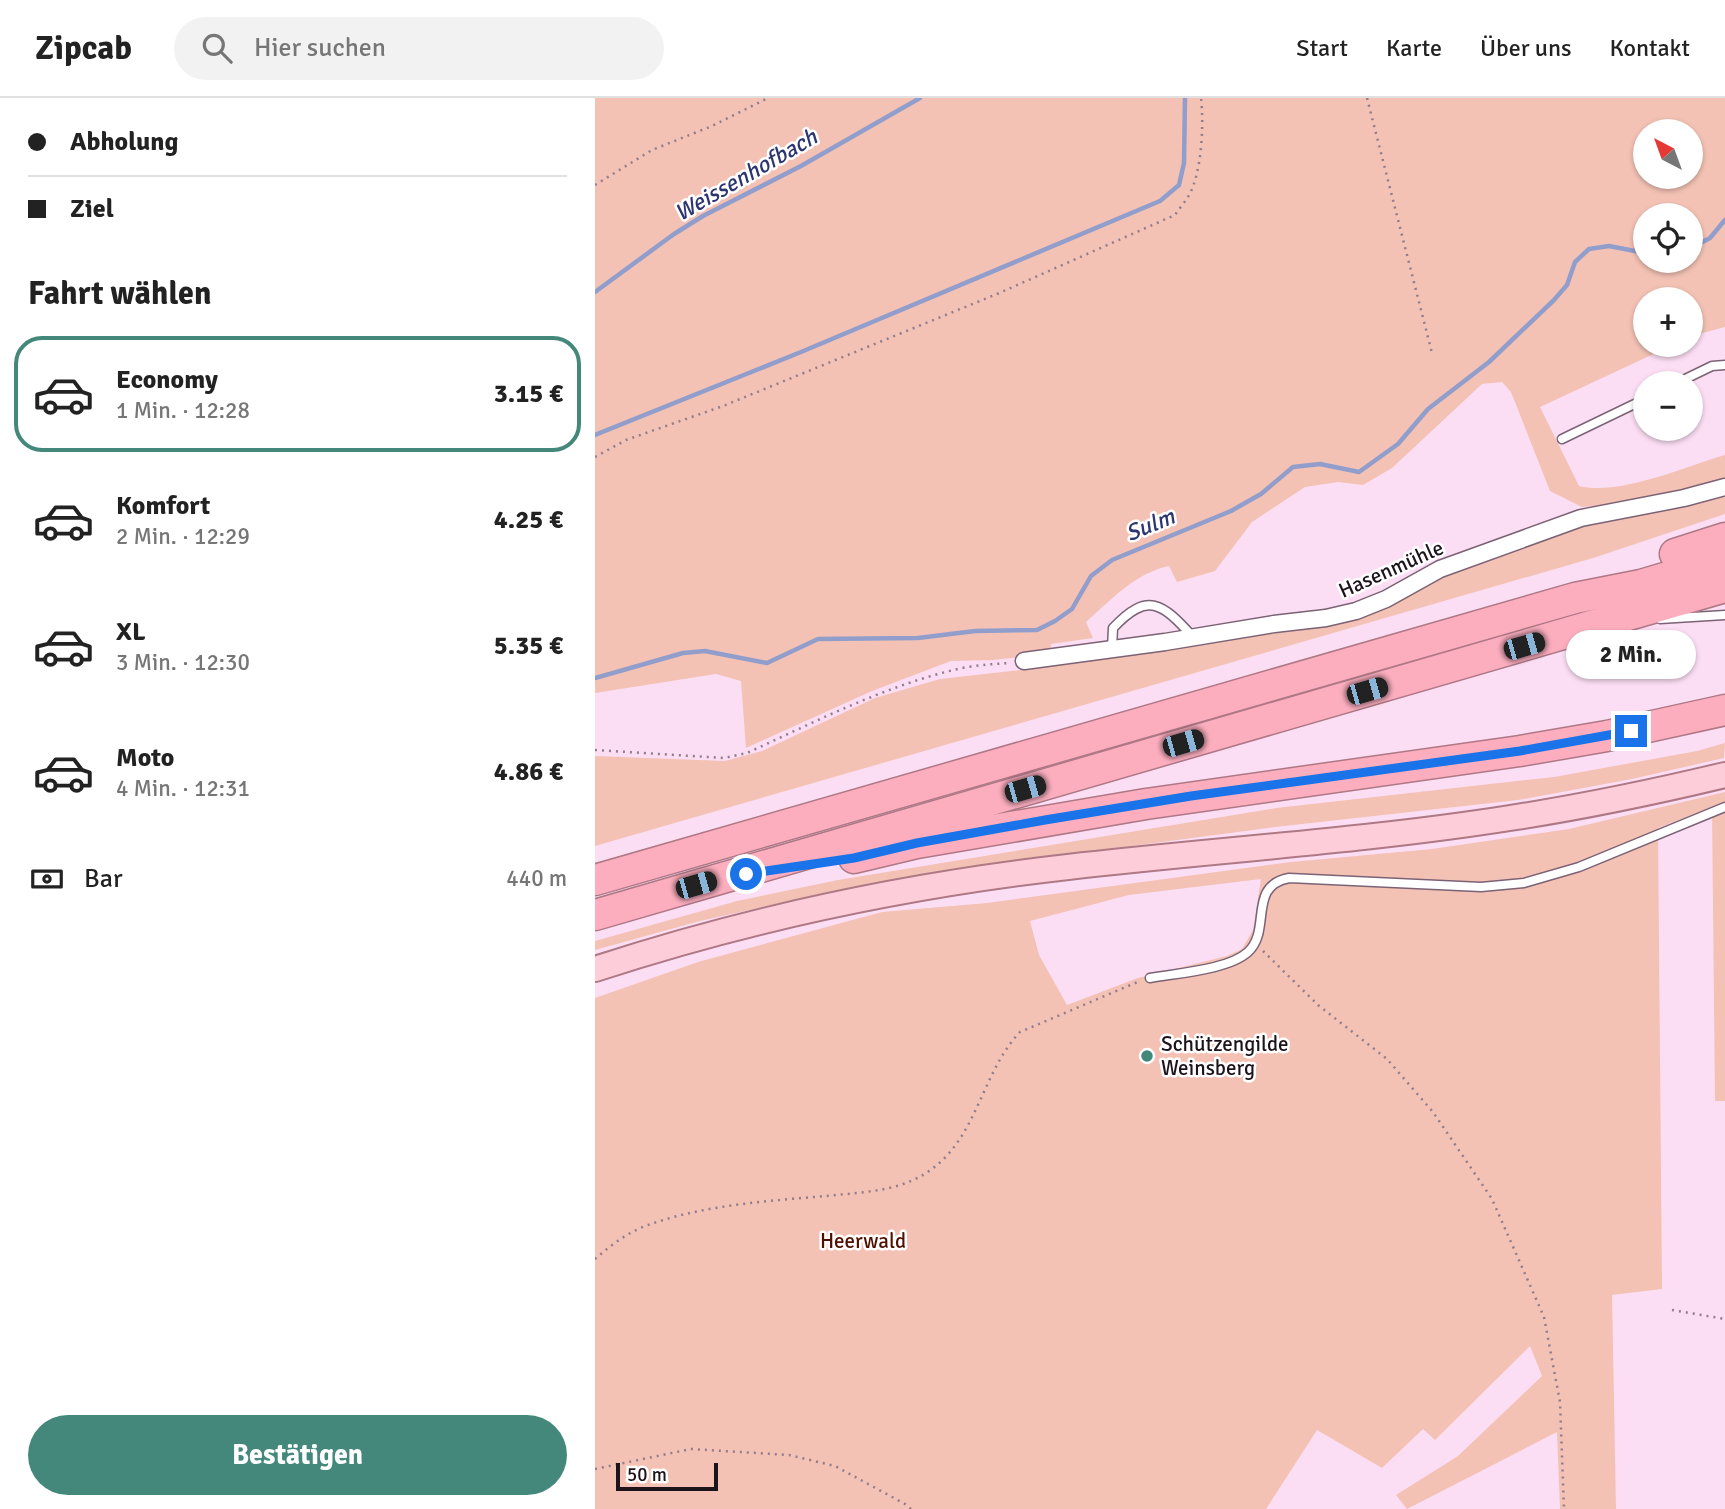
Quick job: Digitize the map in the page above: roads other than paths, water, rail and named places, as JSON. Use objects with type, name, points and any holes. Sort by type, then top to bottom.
[{"type":"highway","points":[[1576,597],[1639,566],[1725,538]]},
{"type":"highway","points":[[595,880],[1576,597],[1641,585],[1725,560]]},
{"type":"highway","points":[[595,915],[1725,587]]},
{"type":"highway","points":[[722,878],[854,858],[917,843],[1191,796],[1520,751],[1607,736],[1725,710]]},
{"type":"main road","points":[[595,970],[643,953],[795,913],[933,886],[1066,867],[1289,845],[1509,818],[1609,801],[1725,775]]},
{"type":"street","name":"Hasenmühle","points":[[1024,661],[1326,618],[1356,611],[1386,599],[1440,569],[1581,518],[1684,498],[1725,487]]},
{"type":"lane","points":[[1702,371],[1712,366],[1725,365]]},
{"type":"lane","points":[[1562,439],[1633,405]]},
{"type":"lane","points":[[1112,649],[1114,628],[1130,611],[1144,605],[1158,608],[1175,618],[1193,637]]},
{"type":"lane","points":[[1653,620],[1725,615]]},
{"type":"lane","points":[[1602,623],[1640,621]]},
{"type":"lane","points":[[1150,978],[1229,963],[1248,952],[1256,944],[1268,890],[1279,880],[1289,878],[1481,887],[1524,883],[1579,867],[1725,807]]},
{"type":"waterway","name":"Weissenhofbach","points":[[595,292],[703,216],[801,166],[920,98]]},
{"type":"waterway","points":[[595,435],[801,352],[1160,201],[1179,185],[1184,163],[1185,98]]},
{"type":"waterway","name":"Sulm","points":[[1703,242],[1710,238],[1725,220]]},
{"type":"waterway","name":"Sulm","points":[[595,678],[683,653],[705,651],[767,663],[818,639],[918,638],[975,631],[1037,630],[1072,609],[1091,576],[1112,560],[1231,511],[1261,494],[1293,467],[1320,464],[1359,472],[1398,444],[1428,409],[1489,362],[1554,300],[1567,285],[1575,262],[1589,249],[1609,246],[1633,251]]},
{"type":"place","name":"Schützengilde Weinsberg","points":[[1147,1056]]},
{"type":"park label","name":"Heerwald","points":[[863,1241]]}]
